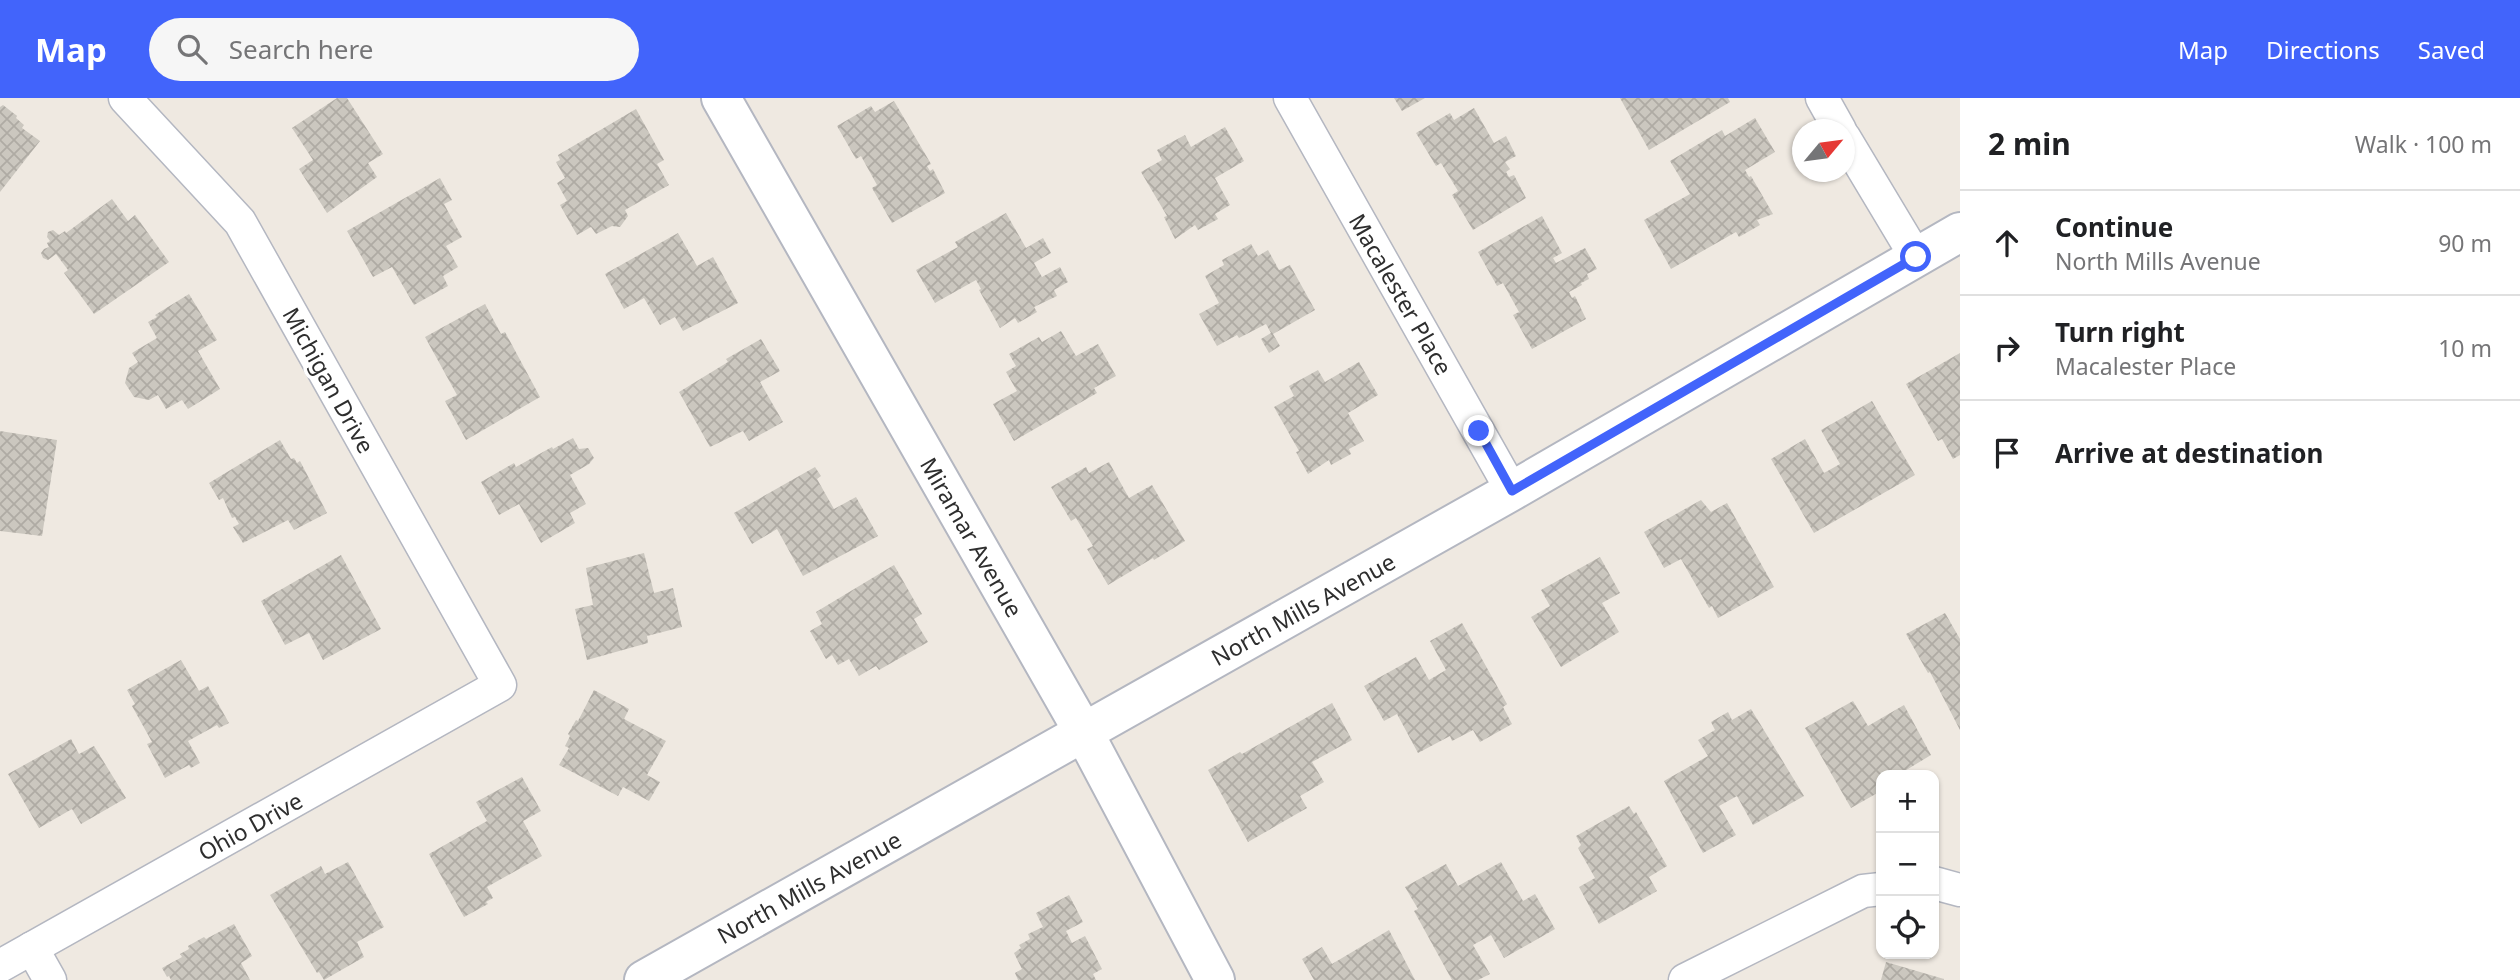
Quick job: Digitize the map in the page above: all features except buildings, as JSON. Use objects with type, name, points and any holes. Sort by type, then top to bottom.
[{"type":"main road","name":"Miramar Avenue","points":[[721,98],[1084,733],[1215,980]]},
{"type":"main road","name":"North Mills Avenue","points":[[644,980],[1512,491],[1960,232]]},
{"type":"street","name":"Michigan Drive","points":[[125,98],[240,222],[500,685]]},
{"type":"street","name":"Macalester Place","points":[[1290,98],[1512,491]]},
{"type":"street","points":[[1822,98],[1834,119]]},
{"type":"street","points":[[1855,155],[1916,257]]},
{"type":"street","name":"Ohio Drive","points":[[0,966],[500,685]]},
{"type":"street","points":[[1939,884],[1960,890]]},
{"type":"street","points":[[1685,980],[1863,891],[1876,890]]},
{"type":"street","points":[[32,948],[50,980]]},
{"type":"route","points":[[1479,431],[1512,491],[1916,257]]}]
